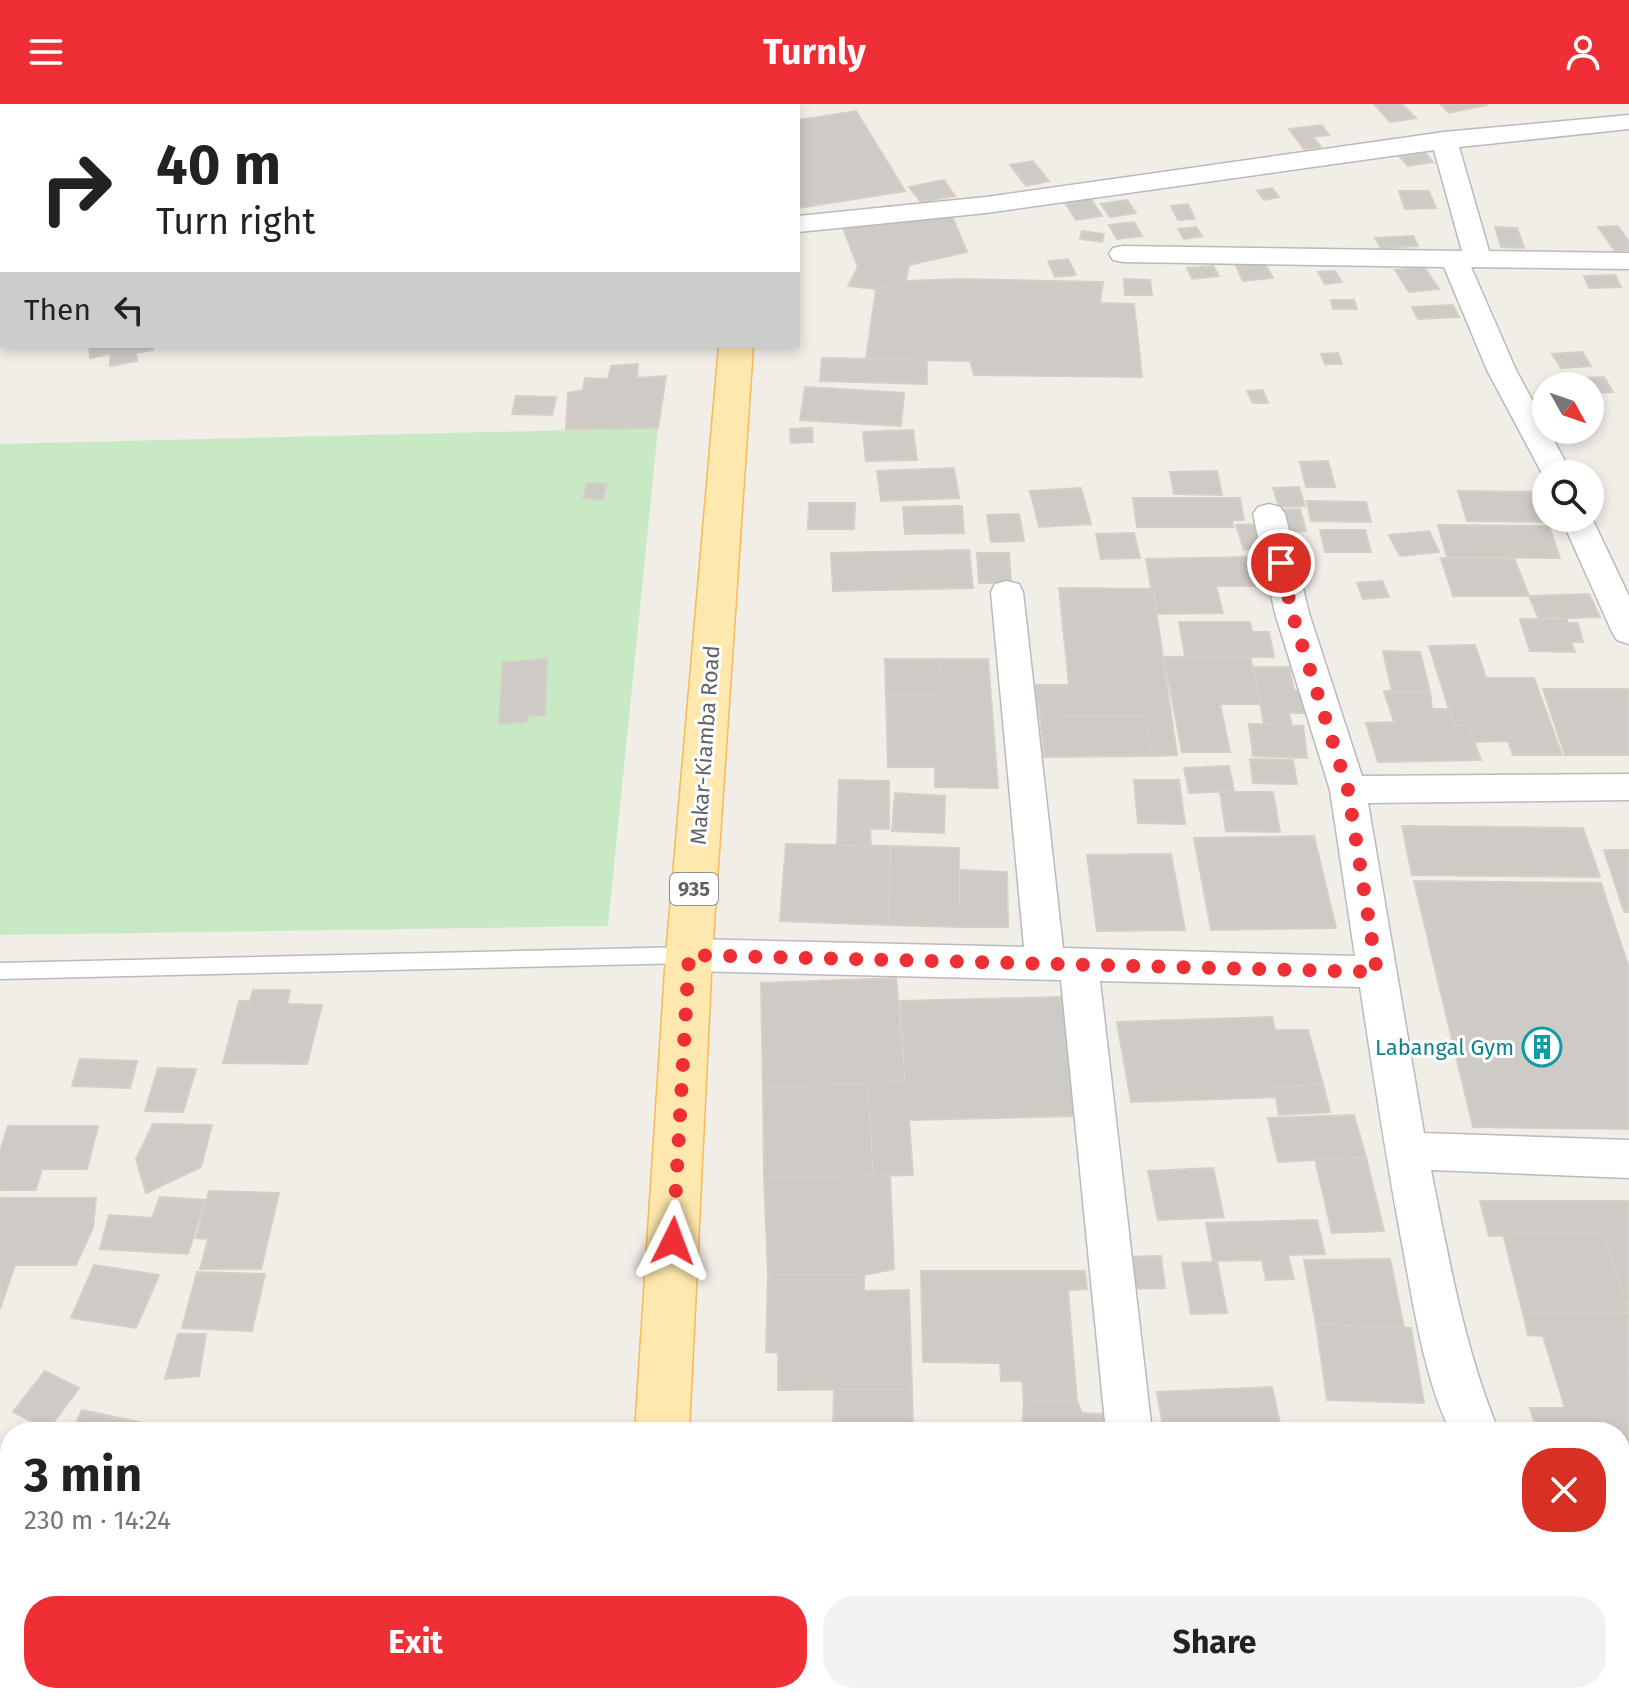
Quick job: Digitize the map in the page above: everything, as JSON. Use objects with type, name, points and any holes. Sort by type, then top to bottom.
[{"type":"main road","name":"Makar-Kiamba Road","points":[[663,1422],[689,955],[736,348]]},
{"type":"street","points":[[800,224],[986,205],[1444,140],[1629,122]]},
{"type":"street","points":[[1444,140],[1473,313],[1501,376],[1549,460]]},
{"type":"street","points":[[1123,254],[1629,261]]},
{"type":"street","points":[[1269,514],[1292,613],[1348,790],[1406,1151],[1438,1316],[1470,1422]]},
{"type":"street","points":[[1583,532],[1629,632]]},
{"type":"street","points":[[1007,592],[1128,1422]]},
{"type":"street","points":[[1348,790],[1629,787]]},
{"type":"street","points":[[689,955],[1377,972]]},
{"type":"street","points":[[1406,1151],[1629,1159]]},
{"type":"lane","points":[[0,971],[689,955]]},
{"type":"green space","points":[[658,428],[608,926],[0,935],[0,444]]},
{"type":"building","points":[[1374,104],[1402,104],[1416,118],[1390,122]]},
{"type":"building","points":[[1440,104],[1486,104],[1487,105],[1449,113]]},
{"type":"building","points":[[856,111],[905,191],[800,208],[800,120]]},
{"type":"building","points":[[1322,125],[1329,135],[1313,137],[1321,147],[1304,149],[1289,129]]},
{"type":"building","points":[[1425,153],[1433,162],[1408,166],[1400,157]]},
{"type":"building","points":[[1033,161],[1049,181],[1026,186],[1010,165]]},
{"type":"building","points":[[944,180],[955,196],[921,202],[909,187]]},
{"type":"building","points":[[1272,188],[1279,197],[1264,200],[1257,191]]},
{"type":"building","points":[[1399,191],[1429,191],[1436,208],[1405,209]]},
{"type":"building","points":[[1091,199],[1102,216],[1076,220],[1065,203]]},
{"type":"building","points":[[1127,200],[1136,213],[1110,217],[1101,204]]},
{"type":"building","points":[[1188,204],[1195,219],[1178,220],[1171,206]]},
{"type":"building","points":[[952,216],[967,252],[909,265],[906,281],[876,289],[848,286],[858,267],[843,228]]},
{"type":"building","points":[[1134,222],[1142,236],[1117,239],[1109,225]]},
{"type":"building","points":[[1618,226],[1629,242],[1629,250],[1615,251],[1598,227]]},
{"type":"building","points":[[1196,227],[1202,236],[1184,239],[1178,229]]},
{"type":"building","points":[[1495,227],[1517,228],[1524,248],[1501,247]]},
{"type":"building","points":[[1082,231],[1104,234],[1102,242],[1080,239]]},
{"type":"building","points":[[1413,236],[1418,246],[1381,248],[1375,238]]},
{"type":"building","points":[[1068,259],[1076,275],[1055,277],[1048,261]]},
{"type":"building","points":[[1265,264],[1273,278],[1243,281],[1236,266]]},
{"type":"building","points":[[1213,266],[1219,276],[1192,279],[1187,268]]},
{"type":"building","points":[[1424,267],[1439,289],[1409,292],[1395,270]]},
{"type":"building","points":[[1335,271],[1342,282],[1325,284],[1318,272]]},
{"type":"building","points":[[1615,275],[1621,287],[1589,288],[1584,276]]},
{"type":"building","points":[[1124,279],[1150,280],[1152,295],[1125,295]]},
{"type":"building","points":[[906,281],[1103,282],[1100,303],[1134,304],[1142,377],[974,375],[970,361],[866,359],[876,289]]},
{"type":"building","points":[[1331,300],[1354,300],[1357,309],[1333,309]]},
{"type":"building","points":[[1453,305],[1459,317],[1418,319],[1412,307]]},
{"type":"building","points":[[89,348],[153,348],[136,353],[137,361],[110,366],[110,354],[90,358]]},
{"type":"building","points":[[1582,352],[1591,366],[1561,368],[1552,354]]},
{"type":"building","points":[[1338,353],[1342,364],[1325,364],[1321,354]]},
{"type":"building","points":[[822,358],[927,360],[927,384],[820,381]]},
{"type":"building","points":[[638,364],[637,378],[666,376],[658,428],[566,429],[568,393],[583,390],[585,378],[608,379],[611,366]]},
{"type":"building","points":[[1604,377],[1613,392],[1604,392]]},
{"type":"building","points":[[805,387],[904,393],[901,426],[800,420]]},
{"type":"building","points":[[1263,390],[1268,403],[1253,403],[1247,391]]},
{"type":"building","points":[[516,396],[556,397],[552,415],[512,414]]},
{"type":"building","points":[[812,428],[813,442],[791,443],[790,429]]},
{"type":"building","points":[[913,430],[917,460],[866,461],[863,432]]},
{"type":"building","points":[[1328,461],[1335,487],[1306,487],[1300,462]]},
{"type":"building","points":[[954,468],[959,498],[881,501],[877,471]]},
{"type":"building","points":[[1217,471],[1222,495],[1174,494],[1170,472]]},
{"type":"building","points":[[587,483],[607,484],[602,500],[583,498]]},
{"type":"building","points":[[1299,487],[1305,506],[1279,507],[1273,488]]},
{"type":"building","points":[[1081,488],[1091,524],[1039,527],[1030,491]]},
{"type":"building","points":[[1458,491],[1532,492],[1532,522],[1467,521]]},
{"type":"building","points":[[1133,498],[1240,498],[1244,520],[1232,520],[1233,527],[1137,527]]},
{"type":"building","points":[[1307,501],[1366,502],[1371,522],[1311,521]]},
{"type":"building","points":[[809,503],[855,503],[854,529],[808,529]]},
{"type":"building","points":[[962,506],[964,533],[905,534],[903,507]]},
{"type":"building","points":[[1300,509],[1306,531],[1285,531],[1279,510]]},
{"type":"building","points":[[1019,514],[1024,541],[991,542],[987,515]]},
{"type":"building","points":[[1263,524],[1272,548],[1244,550],[1236,525]]},
{"type":"building","points":[[1438,525],[1532,526],[1532,532],[1551,532],[1560,558],[1447,557]]},
{"type":"building","points":[[1320,530],[1365,530],[1371,552],[1325,552]]},
{"type":"building","points":[[1429,531],[1439,552],[1400,556],[1389,535]]},
{"type":"building","points":[[1134,533],[1140,558],[1101,559],[1096,534]]},
{"type":"building","points":[[969,550],[973,588],[833,591],[831,553]]},
{"type":"building","points":[[977,553],[1009,553],[1011,583],[979,583]]},
{"type":"building","points":[[1250,557],[1257,586],[1216,586],[1223,613],[1156,614],[1146,559]]},
{"type":"building","points":[[1441,558],[1514,558],[1529,596],[1453,596]]},
{"type":"building","points":[[1382,581],[1389,597],[1363,599],[1357,583]]},
{"type":"building","points":[[1059,588],[1153,589],[1177,755],[1152,756],[1145,716],[1040,717],[1035,685],[1069,685]]},
{"type":"building","points":[[1589,594],[1600,617],[1539,619],[1529,596]]},
{"type":"building","points":[[1520,619],[1567,619],[1568,623],[1578,623],[1583,642],[1571,642],[1575,652],[1530,651]]},
{"type":"building","points":[[1179,622],[1250,622],[1252,632],[1269,632],[1274,657],[1185,656]]},
{"type":"building","points":[[1475,645],[1486,678],[1534,678],[1562,755],[1513,755],[1508,741],[1474,742],[1468,725],[1454,725],[1429,646]]},
{"type":"building","points":[[1383,651],[1420,652],[1430,692],[1392,691]]},
{"type":"building","points":[[1250,656],[1261,704],[1220,704],[1230,752],[1182,752],[1164,657]]},
{"type":"building","points":[[547,659],[545,715],[528,716],[527,722],[499,724],[503,662]]},
{"type":"building","points":[[885,659],[941,659],[942,695],[886,695]]},
{"type":"building","points":[[941,659],[988,659],[998,788],[935,787],[935,767],[888,767],[886,695],[942,695]]},
{"type":"building","points":[[1254,667],[1289,667],[1294,690],[1303,691],[1307,713],[1289,713],[1292,726],[1264,725]]},
{"type":"building","points":[[1543,689],[1629,689],[1629,755],[1565,755]]},
{"type":"building","points":[[1384,691],[1430,692],[1432,709],[1449,709],[1454,725],[1468,725],[1481,760],[1378,762],[1366,723],[1394,722]]},
{"type":"building","points":[[1145,716],[1152,756],[1044,757],[1040,717]]},
{"type":"building","points":[[1249,724],[1303,726],[1307,758],[1253,756]]},
{"type":"building","points":[[1250,759],[1293,760],[1297,784],[1253,783]]},
{"type":"building","points":[[1229,766],[1234,791],[1189,793],[1184,768]]},
{"type":"building","points":[[839,780],[889,781],[889,829],[870,829],[871,846],[837,845]]},
{"type":"building","points":[[1134,780],[1179,780],[1185,824],[1138,823]]},
{"type":"building","points":[[1220,792],[1273,792],[1280,832],[1226,831]]},
{"type":"building","points":[[895,793],[945,796],[944,833],[892,831]]},
{"type":"building","points":[[1402,826],[1583,828],[1600,877],[1412,875]]},
{"type":"building","points":[[1314,836],[1336,928],[1211,930],[1194,838]]},
{"type":"building","points":[[786,844],[890,846],[889,925],[780,921]]},
{"type":"building","points":[[890,846],[959,848],[960,927],[889,925]]},
{"type":"building","points":[[1604,850],[1629,850],[1629,912],[1624,912]]},
{"type":"building","points":[[1171,854],[1185,930],[1097,931],[1087,855]]},
{"type":"building","points":[[960,870],[1007,872],[1008,927],[960,927]]},
{"type":"building","name":"Labangal Gym","points":[[1414,881],[1601,883],[1629,968],[1629,1129],[1473,1127]]},
{"type":"building","points":[[896,978],[905,1082],[763,1088],[761,983]]},
{"type":"building","points":[[253,990],[290,990],[287,1004],[322,1005],[307,1064],[223,1063],[239,1001],[250,1001]]},
{"type":"building","points":[[1062,997],[1079,1116],[909,1120],[913,1175],[873,1176],[868,1083],[905,1082],[900,1001]]},
{"type":"building","points":[[1272,1017],[1275,1030],[1308,1030],[1323,1084],[1274,1087],[1277,1097],[1131,1102],[1117,1022]]},
{"type":"building","points":[[80,1059],[137,1061],[130,1088],[72,1086]]},
{"type":"building","points":[[158,1068],[196,1069],[183,1112],[145,1111]]},
{"type":"building","points":[[868,1083],[873,1176],[764,1178],[763,1088]]},
{"type":"building","points":[[1323,1084],[1330,1112],[1279,1115],[1274,1087]]},
{"type":"building","points":[[1354,1115],[1366,1157],[1278,1162],[1268,1118]]},
{"type":"building","points":[[153,1124],[212,1125],[201,1167],[146,1193],[136,1159]]},
{"type":"building","points":[[8,1126],[98,1126],[87,1169],[42,1169],[36,1190],[0,1190],[0,1151]]},
{"type":"building","points":[[1366,1157],[1384,1231],[1332,1233],[1315,1159]]},
{"type":"building","points":[[1213,1168],[1224,1217],[1158,1220],[1148,1171]]},
{"type":"building","points":[[890,1175],[894,1269],[864,1275],[768,1275],[764,1178]]},
{"type":"building","points":[[209,1191],[279,1193],[261,1269],[200,1269],[208,1239],[196,1238]]},
{"type":"building","points":[[160,1197],[205,1200],[188,1254],[100,1249],[109,1215],[152,1218]]},
{"type":"building","points":[[0,1198],[96,1198],[93,1228],[76,1265],[15,1265],[0,1309]]},
{"type":"building","points":[[1480,1201],[1629,1201],[1629,1316],[1604,1234],[1489,1236]]},
{"type":"building","points":[[1317,1220],[1325,1254],[1288,1255],[1294,1279],[1266,1280],[1262,1260],[1213,1261],[1206,1223]]},
{"type":"building","points":[[1503,1234],[1604,1234],[1628,1313],[1523,1313]]},
{"type":"building","points":[[1161,1256],[1165,1288],[1125,1289],[1122,1257]]},
{"type":"building","points":[[1390,1259],[1404,1328],[1316,1324],[1304,1260]]},
{"type":"building","points":[[1217,1262],[1227,1313],[1191,1314],[1182,1263]]},
{"type":"building","points":[[94,1265],[159,1275],[136,1328],[71,1318]]},
{"type":"building","points":[[921,1271],[1085,1271],[1087,1289],[1068,1290],[1077,1401],[1024,1400],[1022,1381],[1001,1381],[1000,1363],[923,1362]]},
{"type":"building","points":[[197,1272],[265,1274],[252,1331],[182,1328]]},
{"type":"building","points":[[768,1275],[864,1275],[864,1291],[909,1290],[912,1389],[778,1390],[778,1353],[766,1352]]},
{"type":"building","points":[[1523,1313],[1628,1313],[1629,1422],[1534,1422],[1530,1408],[1565,1408],[1543,1336],[1528,1335]]},
{"type":"building","points":[[1316,1324],[1411,1328],[1424,1403],[1327,1400]]},
{"type":"building","points":[[178,1334],[206,1334],[199,1376],[165,1379]]},
{"type":"building","points":[[45,1371],[79,1388],[54,1422],[32,1422],[13,1412]]},
{"type":"building","points":[[1272,1387],[1280,1422],[1162,1422],[1157,1392]]},
{"type":"building","points":[[834,1389],[912,1389],[913,1422],[833,1422]]},
{"type":"building","points":[[1024,1400],[1077,1401],[1082,1413],[1105,1414],[1105,1422],[1023,1422]]},
{"type":"building","points":[[82,1410],[139,1422],[77,1422]]},
{"type":"place","name":"Labangal Gym","points":[[1542,1047]]},
{"type":"route","points":[[673,1241],[689,955],[1377,972],[1348,790],[1292,613],[1281,563]]}]
